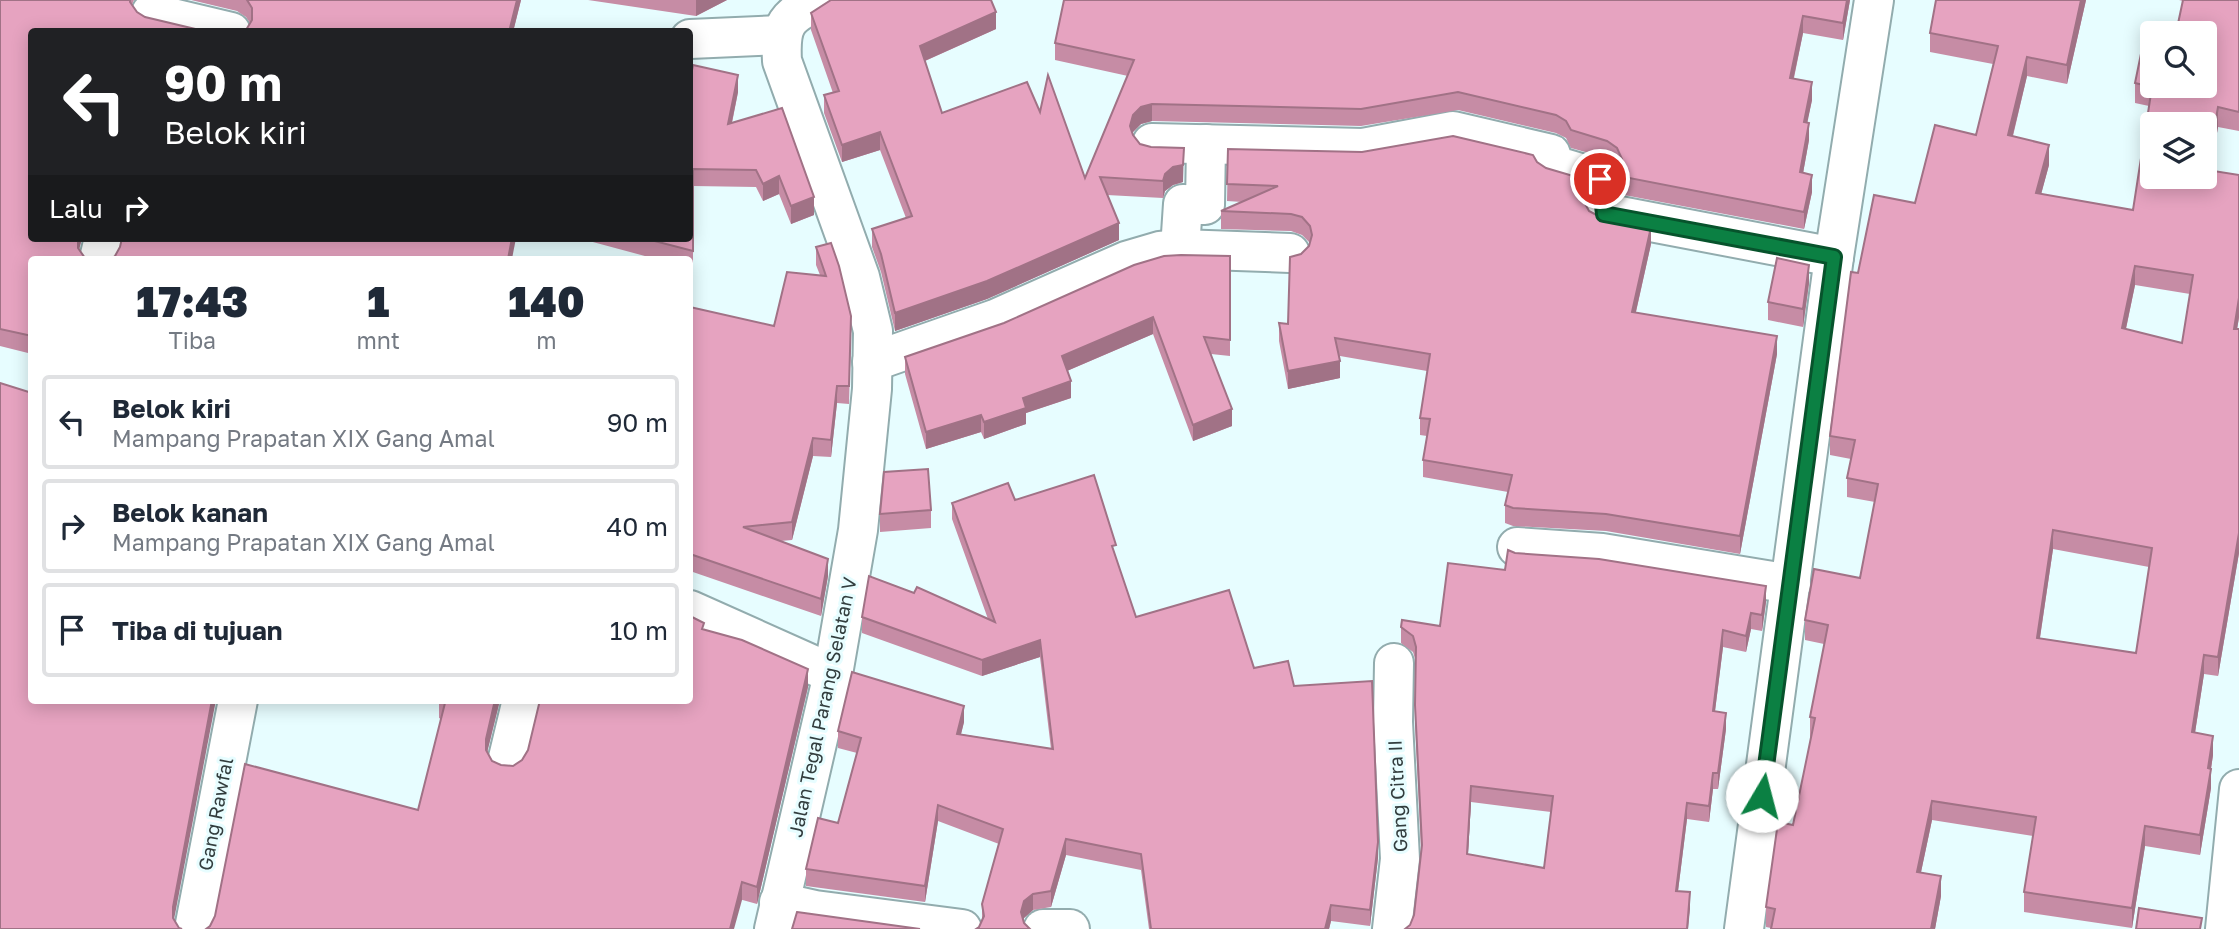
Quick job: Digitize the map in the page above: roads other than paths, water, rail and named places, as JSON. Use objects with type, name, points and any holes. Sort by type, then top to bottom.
[{"type":"street","points":[[693,38],[780,35],[794,12],[819,0]]},
{"type":"street","points":[[1744,929],[1834,257],[1874,0]]},
{"type":"street","points":[[151,15],[212,28]]},
{"type":"street","name":"Jalan Tegal Parang Selatan V","points":[[777,916],[833,674],[858,530],[872,389],[873,331],[860,277],[782,61],[780,35]]},
{"type":"street","points":[[1152,143],[1363,148],[1454,131],[1551,154],[1553,165],[1600,179],[1604,214],[1834,257]]},
{"type":"street","points":[[1180,249],[1183,204],[1205,205],[1206,144]]},
{"type":"street","points":[[872,362],[995,318],[1126,261],[1160,251],[1180,249],[1290,253]]},
{"type":"street","points":[[1517,547],[1602,553],[1791,584]]},
{"type":"street","points":[[693,612],[833,674]]},
{"type":"street","name":"Gang Citra II","points":[[1392,929],[1400,859],[1393,722],[1394,663]]},
{"type":"street","name":"Gang Rawfal","points":[[194,929],[237,704]]},
{"type":"street","points":[[507,762],[521,704]]},
{"type":"street","points":[[2225,929],[2239,789]]},
{"type":"street","points":[[777,916],[827,911],[961,929]]},
{"type":"street","points":[[1043,929],[1070,929]]}]
